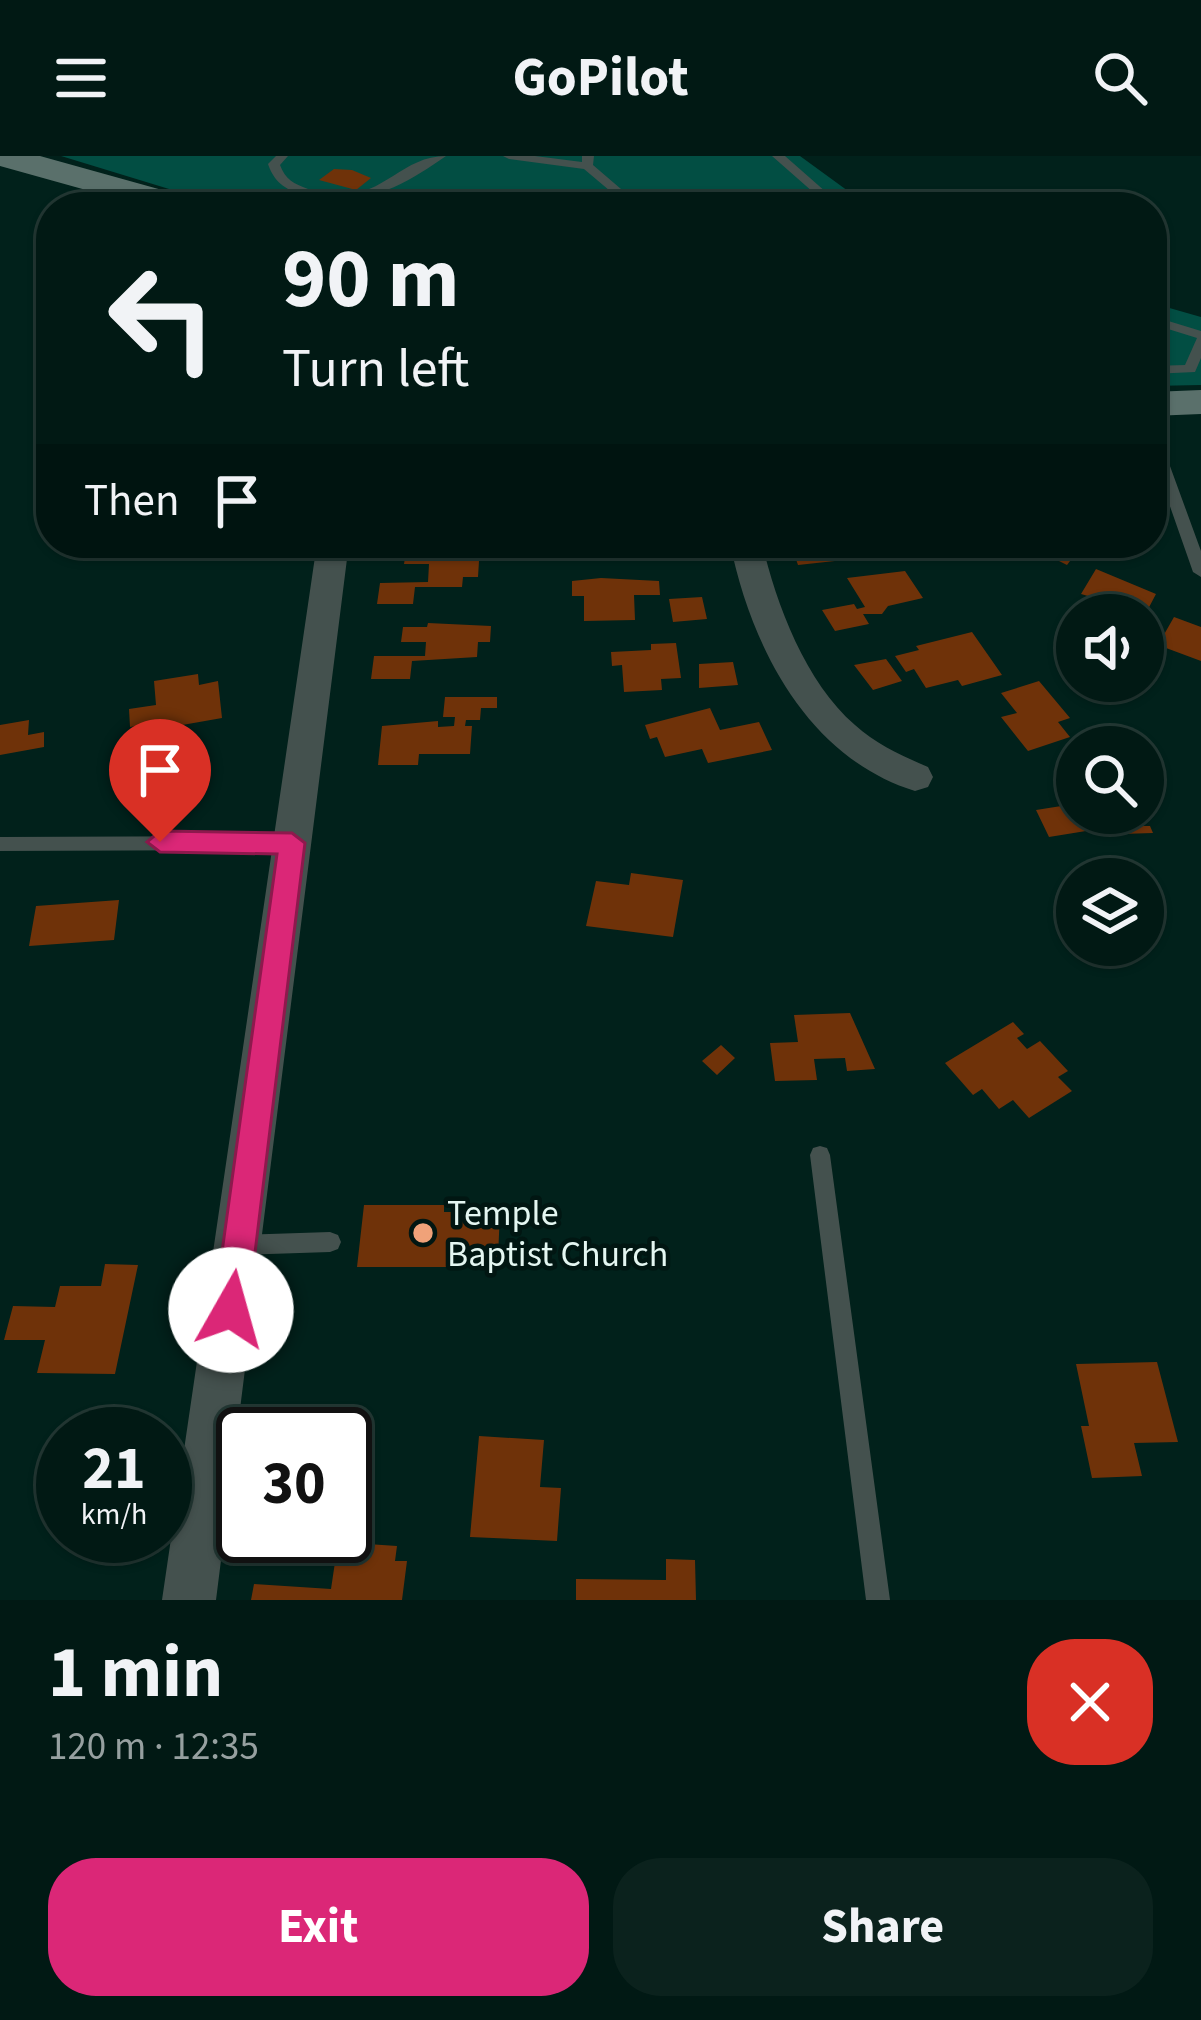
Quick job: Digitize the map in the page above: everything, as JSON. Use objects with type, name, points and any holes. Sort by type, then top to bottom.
[{"type":"street","points":[[2,156],[132,192]]},
{"type":"street","points":[[1167,396],[1197,380]]},
{"type":"street","points":[[189,1600],[331,558]]},
{"type":"street","points":[[750,558],[759,592],[818,707],[854,745],[915,777]]},
{"type":"lane","points":[[282,156],[274,164],[276,175],[287,185],[309,192]]},
{"type":"lane","points":[[376,192],[440,156]]},
{"type":"lane","points":[[509,156],[588,161],[621,192]]},
{"type":"lane","points":[[778,156],[820,192]]},
{"type":"lane","points":[[1167,326],[1201,338],[1197,380],[1167,373]]},
{"type":"lane","points":[[1167,478],[1201,572]]},
{"type":"lane","points":[[0,844],[292,843]]},
{"type":"lane","points":[[820,1155],[878,1600]]},
{"type":"lane","points":[[239,1245],[330,1242]]},
{"type":"green space","points":[[61,156],[800,156],[849,192],[179,192]]},
{"type":"green space","points":[[1167,307],[1201,317],[1201,385],[1167,386]]},
{"type":"building","points":[[334,169],[371,178],[356,190],[319,180]]},
{"type":"building","points":[[405,558],[491,558],[479,561],[478,577],[463,577],[462,587],[415,587],[413,604],[377,604],[380,583],[428,582],[429,564],[404,564]]},
{"type":"building","points":[[796,558],[835,561],[798,565]]},
{"type":"building","points":[[1096,569],[1156,594],[1081,594]]},
{"type":"building","points":[[905,571],[923,598],[888,606],[882,614],[863,614],[869,624],[835,631],[822,610],[854,604],[857,609],[865,607],[847,578]]},
{"type":"building","points":[[572,581],[659,581],[660,595],[634,595],[635,620],[584,621],[584,596],[572,596]]},
{"type":"building","points":[[702,597],[707,619],[673,622],[669,599]]},
{"type":"building","points":[[1174,617],[1201,627],[1201,661],[1164,647],[1164,634]]},
{"type":"building","points":[[428,623],[491,626],[490,642],[478,642],[477,657],[412,661],[410,679],[371,679],[374,656],[425,656],[426,642],[401,642],[403,627],[427,627]]},
{"type":"building","points":[[972,632],[1002,675],[962,686],[958,680],[926,688],[914,669],[906,672],[895,656],[919,650],[916,646]]},
{"type":"building","points":[[676,643],[681,678],[661,679],[662,690],[624,692],[622,665],[612,666],[611,652]]},
{"type":"building","points":[[886,659],[902,681],[873,690],[854,665]]},
{"type":"building","points":[[733,662],[738,685],[699,688],[699,664]]},
{"type":"building","points":[[198,674],[199,685],[218,681],[222,718],[154,730],[154,723],[130,727],[129,709],[156,705],[154,681]]},
{"type":"building","points":[[1039,681],[1070,718],[1058,722],[1056,742],[1028,751],[1001,717],[1017,713],[1001,693]]},
{"type":"building","points":[[445,697],[497,697],[497,708],[481,708],[480,720],[466,720],[465,726],[472,726],[470,754],[419,754],[418,765],[378,765],[382,726],[438,721],[438,727],[454,726],[455,717],[443,717]]},
{"type":"building","points":[[710,708],[720,730],[759,722],[772,750],[708,763],[702,749],[665,757],[657,737],[650,739],[645,725]]},
{"type":"building","points":[[29,720],[28,735],[44,732],[44,747],[0,755],[0,725]]},
{"type":"building","points":[[1056,807],[1056,834],[1068,834],[1049,837],[1036,810]]},
{"type":"building","points":[[631,873],[683,880],[673,937],[586,926],[596,881],[629,885]]},
{"type":"building","points":[[119,900],[114,940],[29,946],[36,906]]},
{"type":"building","points":[[850,1013],[875,1069],[847,1071],[845,1058],[814,1059],[817,1080],[775,1081],[770,1043],[798,1042],[794,1015]]},
{"type":"building","points":[[1013,1022],[1024,1034],[1017,1038],[1027,1049],[1040,1041],[1068,1071],[1058,1077],[1072,1091],[1029,1118],[1013,1100],[999,1109],[982,1089],[973,1095],[945,1063]]},
{"type":"building","points":[[721,1045],[735,1058],[717,1075],[702,1061]]},
{"type":"building","points":[[364,1205],[444,1205],[444,1212],[500,1212],[498,1257],[448,1257],[448,1267],[357,1267]]},
{"type":"building","points":[[105,1264],[138,1265],[115,1374],[37,1373],[45,1340],[4,1340],[13,1306],[55,1307],[60,1286],[101,1286]]},
{"type":"building","points":[[1157,1362],[1178,1442],[1134,1443],[1142,1476],[1092,1478],[1081,1426],[1089,1426],[1076,1364]]},
{"type":"building","points":[[479,1436],[544,1440],[540,1487],[561,1488],[557,1541],[470,1537]]},
{"type":"building","points":[[372,1544],[397,1546],[395,1561],[407,1561],[402,1600],[251,1600],[254,1584],[331,1589],[335,1563],[372,1563]]},
{"type":"building","points":[[666,1559],[695,1560],[696,1600],[576,1600],[576,1579],[666,1580]]},
{"type":"place","name":"Temple Baptist Church","points":[[423,1233]]},
{"type":"route","points":[[160,842],[292,843],[231,1310]]}]
